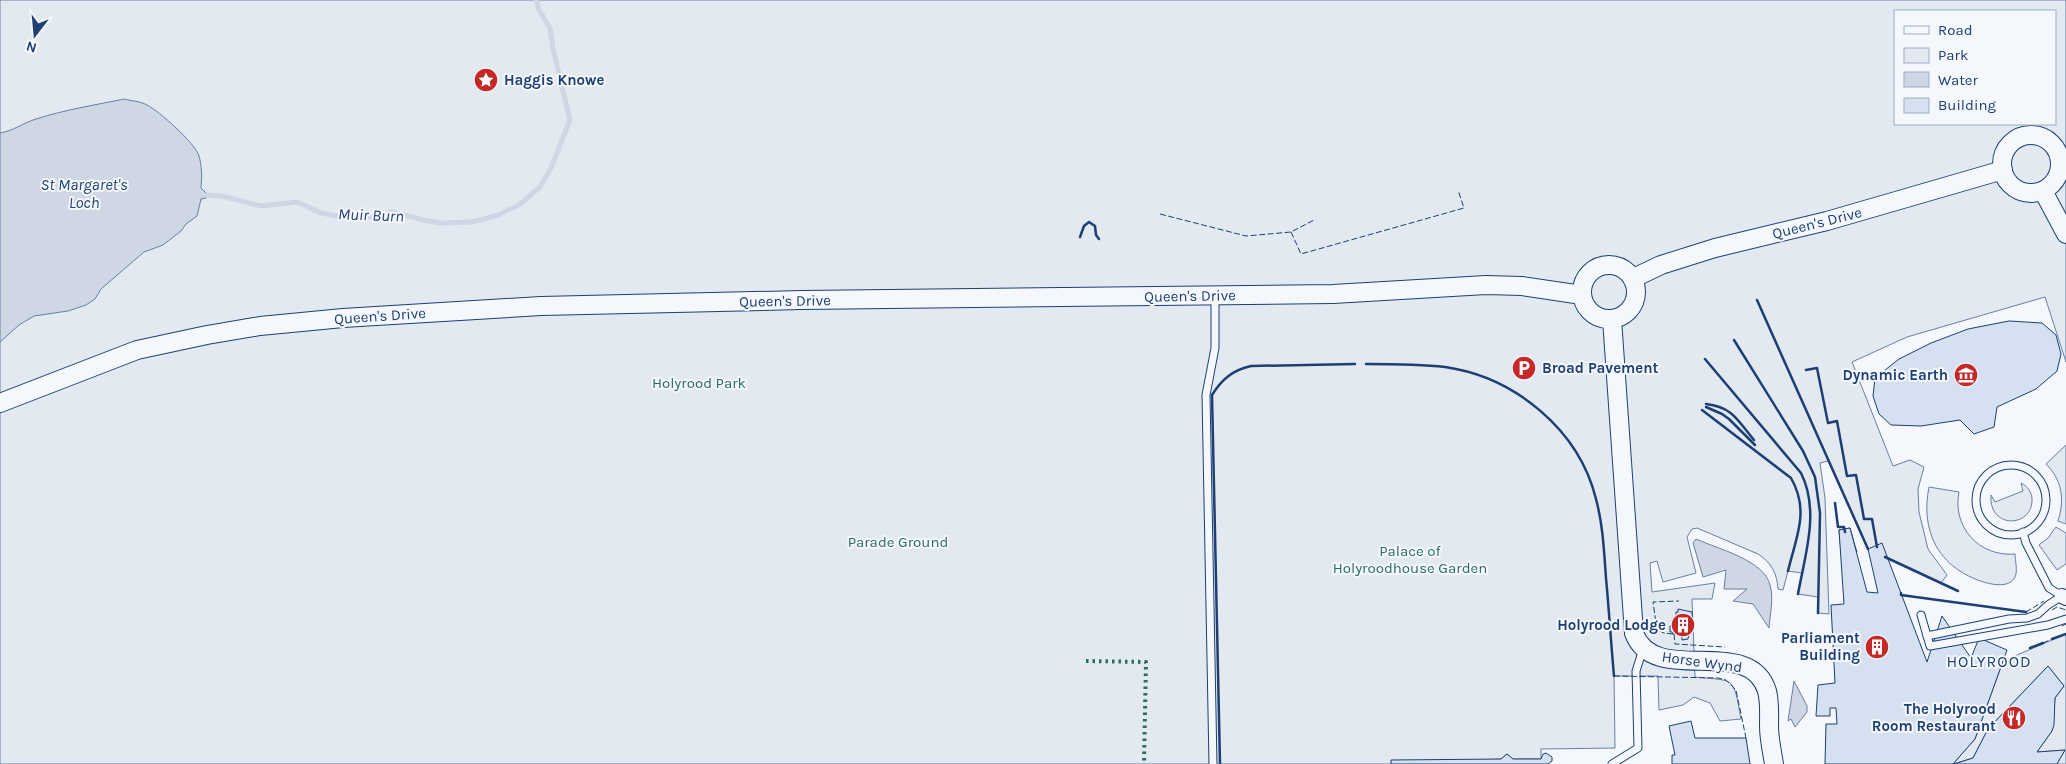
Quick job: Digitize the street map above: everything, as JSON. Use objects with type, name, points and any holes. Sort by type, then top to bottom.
[{"type":"street","points":[[2026,136],[2037,136],[2048,140],[2062,151],[2059,175],[2053,185],[2043,191],[2032,194],[2021,192],[2007,181],[2002,170],[2002,159],[2007,148],[2015,140],[2026,136]]},
{"type":"street","name":"Queen's Drive","points":[[1633,280],[1640,274],[1661,265],[1716,248],[1836,219],[2002,170]]},
{"type":"street","points":[[2043,191],[2066,234]]},
{"type":"street","points":[[1601,266],[1617,266],[1626,272],[1633,280],[1636,295],[1633,305],[1626,313],[1612,319],[1601,318],[1592,313],[1585,305],[1582,295],[1585,280],[1592,271],[1601,266]]},
{"type":"street","name":"Queen's Drive","points":[[0,403],[137,350],[260,326],[343,318],[541,306],[1360,293],[1504,285],[1582,295]]},
{"type":"street","points":[[1612,319],[1634,633],[1643,649]]},
{"type":"street","name":"Horse Wynd","points":[[1643,649],[1661,658],[1741,665],[1756,674],[1767,692],[1774,764]]},
{"type":"lane","points":[[1214,764],[1206,394],[1215,348],[1215,295]]},
{"type":"lane","points":[[2004,466],[2021,467],[2036,475],[2046,496],[2041,518],[2024,532],[2001,533],[1990,528],[1980,514],[1976,498],[1979,487],[1985,477],[1994,470],[2004,466]]},
{"type":"lane","points":[[2024,532],[2026,543],[2049,588],[2064,597]]},
{"type":"lane","points":[[1927,636],[2009,619],[2027,618],[2038,614],[2048,605],[2064,597]]},
{"type":"lane","points":[[1920,615],[1930,646],[2048,625],[2066,619]]},
{"type":"lane","points":[[1612,764],[1638,748],[1636,672],[1643,649]]},
{"type":"green space","name":"Holyrood Park","points":[[0,0],[2066,0],[2066,362],[2045,297],[1907,337],[1852,362],[1893,466],[1910,460],[1924,467],[1918,489],[1919,512],[1928,549],[1947,575],[1941,583],[1868,549],[1828,461],[1820,463],[1825,498],[1829,614],[1818,613],[1818,597],[1798,594],[1802,573],[1788,571],[1783,590],[1778,589],[1773,569],[1763,557],[1697,528],[1692,529],[1687,537],[1696,573],[1663,582],[1657,561],[1650,563],[1652,592],[1715,583],[1712,599],[1692,599],[1695,677],[1718,679],[1730,683],[1734,688],[1741,719],[1720,721],[1710,703],[1694,697],[1683,705],[1659,710],[1658,676],[1614,676],[1615,748],[1541,749],[1541,759],[1513,759],[1507,754],[1501,759],[1391,764],[0,764]]},
{"type":"green space","points":[[2066,445],[2066,524],[2058,521],[2061,490],[2056,477],[2046,464]]},
{"type":"green space","points":[[2021,483],[2031,493],[2031,508],[2026,515],[2019,519],[2011,521],[2003,519],[1996,514],[1992,506],[1991,495],[1995,502],[2023,491]]},
{"type":"green space","points":[[1929,487],[1959,492],[1958,505],[1960,517],[1964,528],[1971,537],[1980,545],[1990,550],[2002,554],[2015,554],[2016,575],[2011,582],[1997,585],[1980,581],[1956,569],[1944,557],[1936,546],[1928,524],[1927,502]]},
{"type":"green space","points":[[2056,527],[2066,533],[2066,564],[2057,570],[2039,545],[2048,538]]},
{"type":"green space","points":[[2066,634],[2066,764],[2057,764],[2065,750],[2037,752],[2052,731],[2055,698],[2064,686],[2048,666],[1988,729],[1973,758],[1953,764],[1975,739],[2003,661]]},
{"type":"water","name":"St Margaret's Loch","points":[[124,99],[153,108],[168,120],[196,150],[201,164],[201,188],[206,193],[206,198],[201,199],[197,216],[163,245],[144,252],[101,289],[95,299],[86,305],[68,311],[34,316],[19,325],[0,342],[0,133],[47,116]]},
{"type":"water","points":[[1696,539],[1739,556],[1750,562],[1766,576],[1772,595],[1769,628],[1753,604],[1733,601],[1747,589],[1724,589],[1726,570],[1703,577],[1693,543]]},
{"type":"water","points":[[1794,681],[1807,706],[1807,712],[1795,727],[1791,719],[1788,721]]},
{"type":"building","name":"Dynamic Earth","points":[[2009,321],[2042,323],[2056,335],[2061,354],[2057,371],[2036,389],[1997,407],[1994,427],[1974,434],[1960,420],[1921,426],[1891,425],[1879,414],[1873,396],[1875,378],[1899,359],[1931,343],[1968,329]]},
{"type":"building","points":[[1850,528],[1857,552],[1841,551],[1839,530]]},
{"type":"building","name":"Parliament Building","points":[[1850,528],[1867,592],[1878,593],[1868,549],[1882,543],[1927,662],[1942,616],[1971,658],[1979,638],[2007,650],[1975,739],[1953,764],[1825,764],[1826,724],[1837,724],[1836,708],[1830,708],[1830,716],[1816,716],[1818,685],[1835,683],[1831,605],[1844,604],[1839,530]]},
{"type":"building","name":"Holyrood Lodge","points":[[1678,609],[1692,612],[1693,628],[1690,628],[1688,639],[1682,640],[1682,633],[1673,634],[1673,632],[1670,632],[1670,626],[1676,623],[1676,612],[1678,612]]},
{"type":"building","points":[[2048,666],[2064,686],[2055,698],[2052,731],[2037,752],[2065,750],[2057,764],[1954,764],[1973,758],[1988,729]]},
{"type":"building","points":[[1691,721],[1695,738],[1746,738],[1750,764],[1672,764],[1672,755],[1675,755],[1669,726]]},
{"type":"building","points":[[1546,753],[1552,757],[1552,761],[1548,764],[1391,764],[1391,760],[1501,759],[1507,754],[1513,759],[1541,759],[1543,754]]},
{"type":"waterway","name":"Muir Burn","points":[[207,195],[222,196],[261,206],[297,202],[321,213],[342,217],[347,215],[370,217],[392,212],[441,223],[480,220],[498,215],[519,205],[540,187],[551,168],[570,120],[553,49],[550,28],[539,10],[536,0]]},
{"type":"hedge","points":[[1086,661],[1146,662],[1144,763]]},
{"type":"fence","points":[[1291,232],[1301,254],[1464,208],[1458,190]]},
{"type":"fence","points":[[1160,214],[1246,236],[1291,232],[1314,220]]},
{"type":"fence","points":[[1673,634],[1657,630],[1653,602],[1679,601]]},
{"type":"fence","points":[[2026,612],[2044,601]]},
{"type":"fence","points":[[2052,610],[2057,607],[2066,610]]},
{"type":"fence","points":[[2062,626],[2066,624]]},
{"type":"fence","points":[[1674,634],[1675,644],[1725,647]]},
{"type":"fence","points":[[2043,643],[2052,639]]},
{"type":"fence","points":[[1614,676],[1718,678],[1726,680],[1736,690],[1746,738]]},
{"type":"wall","points":[[1080,237],[1084,226],[1089,222],[1095,226],[1096,235],[1099,239]]},
{"type":"wall","points":[[1757,300],[1868,549]]},
{"type":"wall","points":[[1734,340],[1803,451],[1815,477],[1820,513],[1818,613]]},
{"type":"wall","points":[[1705,359],[1801,473],[1807,488],[1810,502],[1809,533],[1798,594]]},
{"type":"wall","points":[[1220,764],[1212,395],[1228,376],[1251,366],[1355,364]]},
{"type":"wall","points":[[1366,364],[1435,366],[1471,373],[1496,382],[1519,395],[1540,411],[1559,430],[1575,451],[1588,474],[1596,499],[1602,528],[1614,676]]},
{"type":"wall","points":[[1806,370],[1817,368],[1828,423],[1837,421],[1847,476],[1856,475],[1864,519],[1872,519],[1877,547]]},
{"type":"wall","points":[[1706,404],[1723,408],[1729,412],[1754,440]]},
{"type":"wall","points":[[1706,407],[1729,419],[1755,445]]},
{"type":"wall","points":[[1702,410],[1791,478],[1797,490],[1801,513],[1788,571]]},
{"type":"wall","points":[[1835,503],[1838,527],[1844,527],[1845,532]]},
{"type":"wall","points":[[1885,557],[1958,591]]},
{"type":"wall","points":[[1901,593],[1901,595],[2026,612]]},
{"type":"wall","points":[[2052,639],[2066,634]]},
{"type":"wall","points":[[2030,648],[2043,643]]},
{"type":"place","name":"Haggis Knowe","points":[[486,80]]},
{"type":"place","name":"Broad Pavement","points":[[1524,368]]},
{"type":"place","name":"Dynamic Earth","points":[[1966,375]]},
{"type":"place","name":"Holyrood Lodge","points":[[1683,625]]},
{"type":"place","name":"Parliament Building","points":[[1877,647]]},
{"type":"place","name":"The Holyrood Room Restaurant","points":[[2014,718]]},
{"type":"district","name":"HOLYROOD","points":[[1989,661]]},
{"type":"park label","name":"Parade Ground","points":[[898,542]]},
{"type":"park label","name":"Palace of Holyroodhouse Garden","points":[[1410,560]]}]
